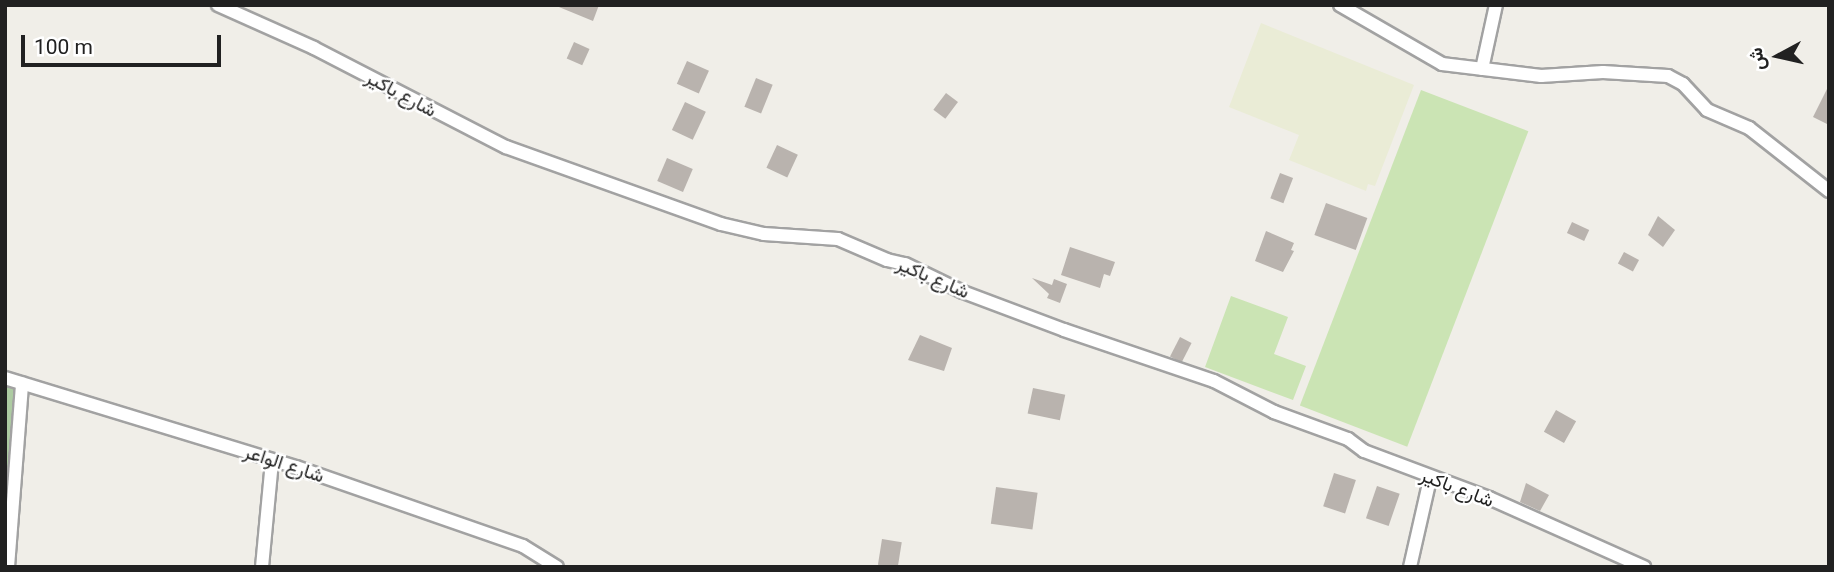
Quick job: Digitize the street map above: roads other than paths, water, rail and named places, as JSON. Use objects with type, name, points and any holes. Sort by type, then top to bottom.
[{"type":"street","name":"شارع باكير","points":[[218,5],[314,48],[506,147],[720,224],[764,234],[838,239],[1064,330],[1214,381],[1275,412],[1348,439],[1364,451],[1430,481],[1489,498],[1644,567]]},
{"type":"street","points":[[1340,5],[1442,64],[1541,76],[1615,72],[1668,76],[1683,84],[1707,110],[1749,128],[1829,191]]},
{"type":"street","points":[[1482,69],[1496,5]]},
{"type":"street","name":"شارع الواعر","points":[[5,379],[141,418],[523,546],[557,567]]},
{"type":"street","points":[[8,567],[22,384]]},
{"type":"street","points":[[262,567],[272,461]]},
{"type":"street","points":[[1410,567],[1430,481]]}]
